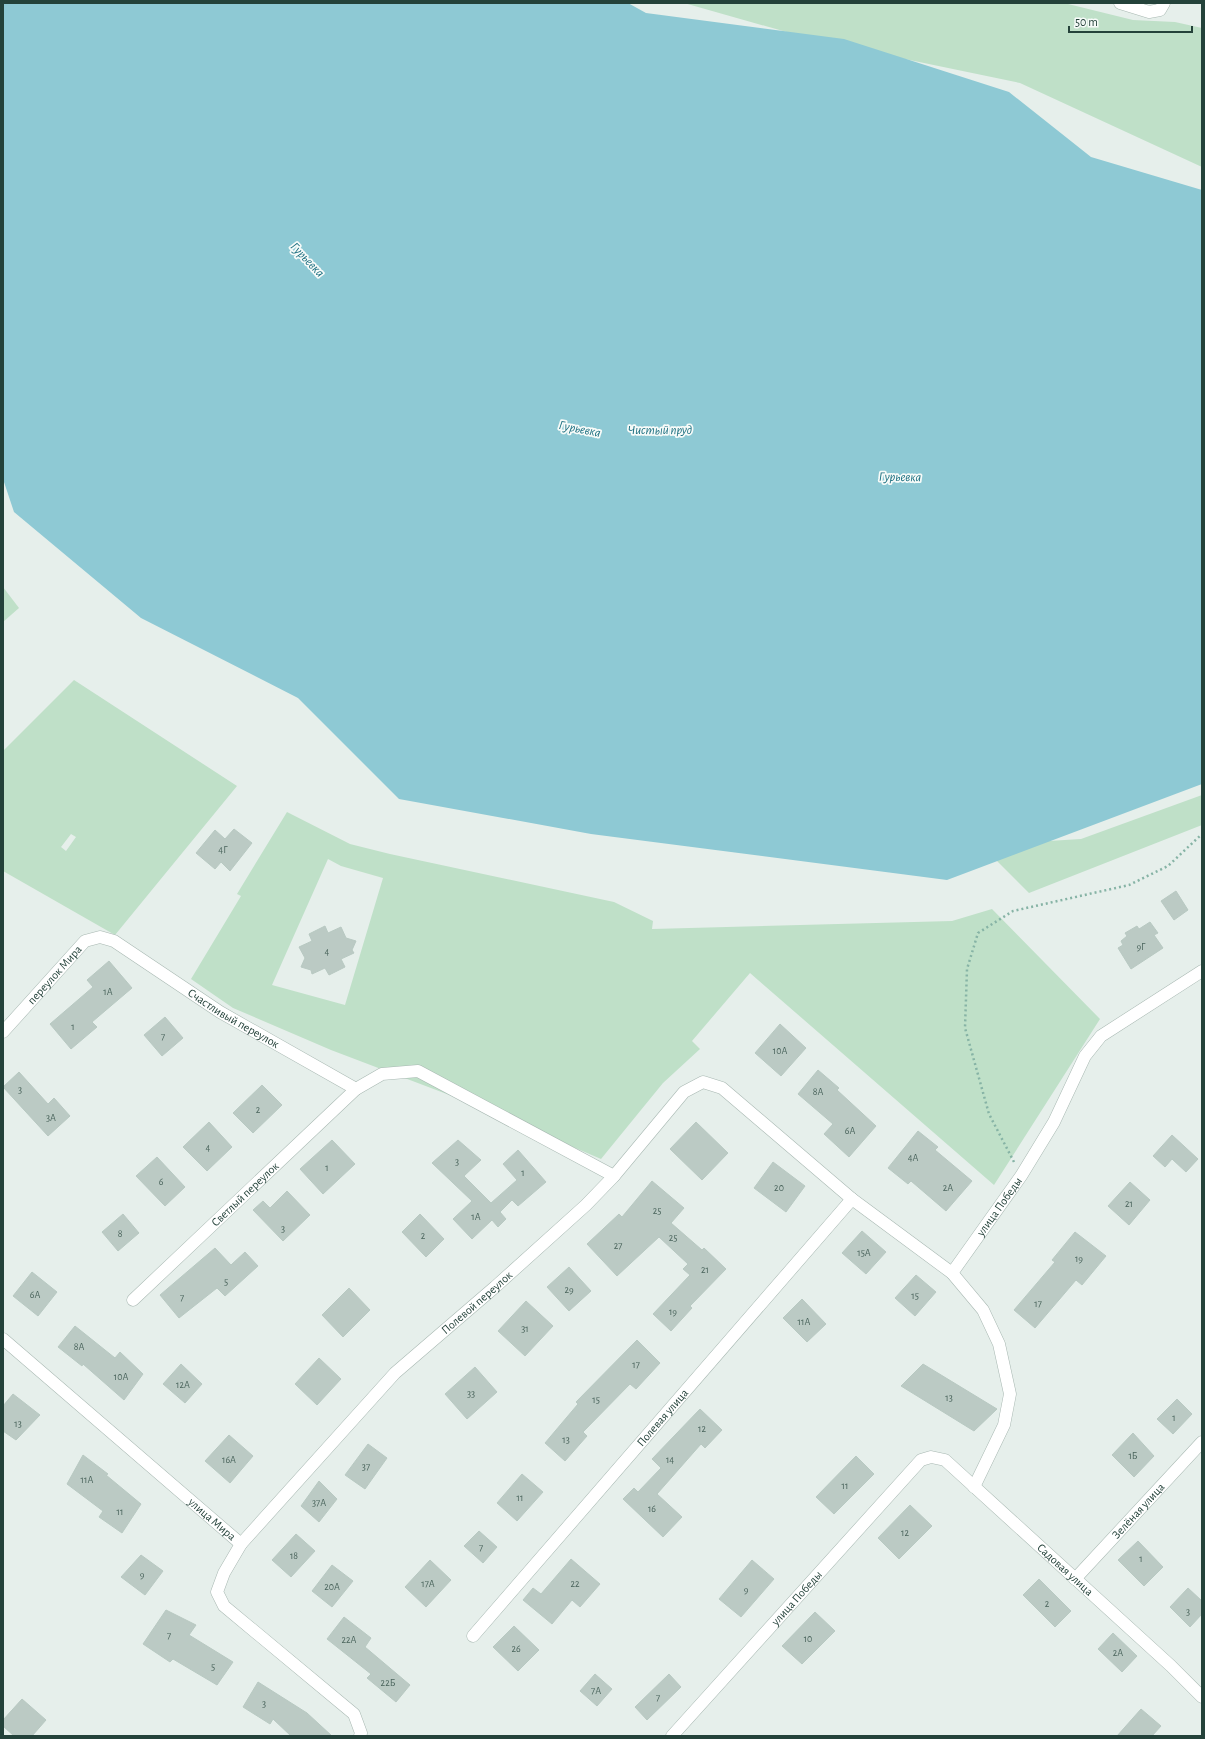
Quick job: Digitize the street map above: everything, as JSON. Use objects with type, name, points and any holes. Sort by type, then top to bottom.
[{"type":"street","points":[[1120,3],[1149,12],[1160,10],[1164,3]]},
{"type":"street","name":"переулок Мира","points":[[3,1032],[85,941],[100,936],[114,942]]},
{"type":"street","name":"Счастливый переулок","points":[[114,942],[220,1012],[356,1089]]},
{"type":"street","name":"улица Победы","points":[[952,1273],[1021,1176],[1054,1122],[1085,1056],[1101,1036],[1202,971]]},
{"type":"street","name":"Светлый переулок","points":[[133,1300],[356,1089],[382,1074],[418,1071],[614,1176]]},
{"type":"street","name":"Полевой переулок","points":[[241,1544],[395,1372],[501,1282],[586,1205],[614,1176],[684,1092],[703,1082],[722,1088],[852,1199]]},
{"type":"street","points":[[852,1199],[952,1273],[983,1310],[999,1344],[1010,1394],[1004,1425],[974,1487]]},
{"type":"street","name":"Полевая улица","points":[[473,1636],[852,1199]]},
{"type":"street","name":"улица Мира","points":[[3,1339],[241,1544],[224,1573],[217,1592],[224,1606],[354,1714],[361,1733],[360,1736]]},
{"type":"street","name":"Зелёная улица","points":[[1075,1579],[1202,1442]]},
{"type":"street","name":"Садовая улица","points":[[921,1460],[931,1457],[945,1460],[1171,1666],[1202,1697]]},
{"type":"street","name":"улица Победы","points":[[672,1736],[921,1460]]},
{"type":"path","points":[[1021,1176],[989,1114],[965,1028],[967,969],[978,932],[1013,911],[1129,885],[1168,866],[1202,834]]},
{"type":"green space","points":[[684,3],[1064,3],[1133,20],[1175,22],[1202,28],[1202,167],[1020,83],[818,41]]},
{"type":"green space","points":[[3,587],[19,608],[3,622]]},
{"type":"green space","points":[[74,680],[237,786],[115,935],[3,871],[3,751]],"holes":[[[71,834],[76,837],[66,851],[61,847]]]},
{"type":"green space","points":[[1202,795],[1202,825],[1029,893],[985,849],[1000,844],[1081,839]]},
{"type":"green space","points":[[287,812],[350,844],[614,902],[653,921],[652,929],[952,921],[992,909],[1100,1019],[994,1185],[750,973],[692,1041],[700,1049],[663,1083],[601,1159],[473,1104],[331,1050],[233,1008],[191,979],[241,896],[237,894]],"holes":[[[328,859],[341,866],[383,878],[345,1005],[272,985]]]},
{"type":"water","name":"Чистый пруд","points":[[3,3],[628,3],[646,13],[844,39],[1009,92],[1091,157],[1202,190],[1202,784],[947,880],[591,834],[399,799],[298,698],[141,618],[14,512],[3,479]]},
{"type":"building","points":[[234,829],[252,843],[230,871],[221,862],[215,869],[196,853],[215,830],[225,839]]},
{"type":"building","points":[[1176,891],[1188,910],[1174,920],[1161,901]]},
{"type":"building","points":[[1150,922],[1158,933],[1154,935],[1163,948],[1131,969],[1118,948],[1123,945],[1121,941],[1127,936],[1125,933],[1137,926],[1139,929]]},
{"type":"building","points":[[325,926],[328,933],[341,927],[346,938],[356,941],[352,950],[354,953],[341,959],[345,967],[329,975],[325,968],[312,974],[311,970],[301,967],[305,958],[299,947],[312,941],[309,934]]},
{"type":"building","points":[[109,961],[132,988],[92,1022],[97,1027],[71,1049],[50,1024],[93,987],[87,980]]},
{"type":"building","points":[[165,1017],[183,1038],[162,1056],[144,1035]]},
{"type":"building","points":[[780,1024],[806,1048],[781,1076],[755,1053]]},
{"type":"building","points":[[818,1070],[839,1088],[837,1090],[876,1126],[849,1157],[824,1134],[833,1124],[798,1094]]},
{"type":"building","points":[[19,1072],[48,1104],[54,1098],[70,1116],[48,1136],[3,1087]]},
{"type":"building","points":[[262,1085],[282,1105],[253,1133],[233,1113]]},
{"type":"building","points":[[209,1122],[232,1147],[207,1171],[183,1147]]},
{"type":"building","points":[[696,1122],[728,1153],[702,1180],[670,1149]]},
{"type":"building","points":[[918,1131],[938,1147],[935,1150],[972,1181],[946,1211],[911,1181],[908,1184],[888,1168]]},
{"type":"building","points":[[1172,1135],[1198,1159],[1186,1172],[1172,1159],[1165,1167],[1153,1156]]},
{"type":"building","points":[[332,1140],[355,1164],[323,1194],[300,1169]]},
{"type":"building","points":[[458,1140],[481,1160],[464,1176],[491,1203],[517,1180],[503,1164],[518,1150],[546,1182],[518,1206],[512,1200],[500,1212],[506,1219],[498,1227],[492,1220],[472,1239],[453,1219],[472,1201],[432,1163]]},
{"type":"building","points":[[157,1157],[185,1187],[165,1206],[136,1176]]},
{"type":"building","points":[[773,1162],[805,1186],[786,1212],[754,1188]]},
{"type":"building","points":[[652,1181],[684,1208],[671,1223],[702,1250],[704,1248],[726,1269],[690,1306],[692,1308],[671,1331],[653,1314],[690,1275],[683,1269],[688,1264],[659,1237],[617,1276],[587,1244],[619,1214],[622,1217]]},
{"type":"building","points":[[1130,1182],[1150,1200],[1129,1225],[1108,1206]]},
{"type":"building","points":[[287,1191],[310,1215],[283,1241],[253,1210],[263,1201],[270,1208]]},
{"type":"building","points":[[123,1214],[139,1233],[118,1251],[102,1232]]},
{"type":"building","points":[[420,1214],[444,1239],[426,1257],[402,1232]]},
{"type":"building","points":[[862,1231],[886,1252],[866,1274],[842,1253]]},
{"type":"building","points":[[1075,1232],[1106,1256],[1082,1285],[1076,1280],[1035,1328],[1014,1310],[1055,1262],[1052,1260]]},
{"type":"building","points":[[215,1248],[231,1265],[245,1252],[258,1266],[225,1296],[217,1288],[179,1318],[160,1295]]},
{"type":"building","points":[[569,1267],[591,1291],[569,1311],[547,1287]]},
{"type":"building","points":[[32,1272],[57,1292],[38,1316],[13,1296]]},
{"type":"building","points":[[916,1275],[936,1292],[915,1316],[895,1298]]},
{"type":"building","points":[[349,1288],[370,1310],[343,1337],[322,1315]]},
{"type":"building","points":[[802,1299],[826,1324],[807,1342],[783,1318]]},
{"type":"building","points":[[526,1301],[553,1326],[525,1356],[498,1331]]},
{"type":"building","points":[[75,1326],[115,1358],[120,1352],[143,1374],[124,1400],[83,1364],[82,1366],[58,1347]]},
{"type":"building","points":[[637,1340],[660,1363],[636,1389],[630,1384],[583,1432],[587,1436],[565,1461],[545,1443],[578,1404],[576,1402]]},
{"type":"building","points":[[319,1358],[341,1379],[317,1405],[295,1384]]},
{"type":"building","points":[[181,1364],[202,1384],[185,1403],[163,1384]]},
{"type":"building","points":[[923,1364],[997,1409],[974,1431],[901,1386]]},
{"type":"building","points":[[475,1367],[497,1392],[467,1419],[445,1394]]},
{"type":"building","points":[[13,1394],[40,1415],[16,1440],[3,1431],[3,1406]]},
{"type":"building","points":[[1177,1399],[1192,1414],[1173,1434],[1157,1419]]},
{"type":"building","points":[[700,1409],[722,1430],[705,1448],[701,1444],[657,1494],[682,1517],[663,1537],[623,1499],[634,1488],[638,1492],[661,1468],[652,1459]]},
{"type":"building","points":[[1133,1433],[1154,1456],[1134,1477],[1112,1455]]},
{"type":"building","points":[[229,1435],[253,1456],[230,1483],[205,1461]]},
{"type":"building","points":[[368,1444],[387,1458],[365,1489],[345,1475]]},
{"type":"building","points":[[83,1455],[108,1474],[106,1475],[141,1504],[122,1533],[99,1517],[103,1511],[67,1484]]},
{"type":"building","points":[[856,1456],[874,1474],[834,1514],[816,1497]]},
{"type":"building","points":[[522,1474],[543,1492],[517,1521],[497,1503]]},
{"type":"building","points":[[319,1481],[337,1499],[319,1522],[301,1506]]},
{"type":"building","points":[[910,1505],[932,1526],[899,1559],[878,1538]]},
{"type":"building","points":[[479,1531],[497,1547],[483,1563],[464,1546]]},
{"type":"building","points":[[296,1534],[315,1551],[291,1577],[272,1560]]},
{"type":"building","points":[[1138,1541],[1163,1567],[1144,1586],[1118,1560]]},
{"type":"building","points":[[141,1555],[163,1571],[145,1595],[121,1577]]},
{"type":"building","points":[[571,1559],[600,1584],[580,1607],[572,1600],[552,1624],[523,1600],[533,1588],[541,1594]]},
{"type":"building","points":[[430,1560],[451,1580],[426,1607],[405,1587]]},
{"type":"building","points":[[752,1560],[774,1579],[741,1617],[719,1599]]},
{"type":"building","points":[[332,1565],[353,1581],[332,1607],[312,1591]]},
{"type":"building","points":[[1039,1579],[1071,1611],[1055,1627],[1023,1595]]},
{"type":"building","points":[[1188,1588],[1202,1601],[1202,1614],[1190,1627],[1170,1607]]},
{"type":"building","points":[[166,1610],[196,1625],[189,1635],[233,1662],[217,1685],[173,1659],[170,1662],[143,1644]]},
{"type":"building","points":[[815,1612],[835,1631],[802,1664],[782,1646]]},
{"type":"building","points":[[344,1617],[371,1638],[365,1647],[410,1685],[396,1702],[367,1678],[371,1674],[327,1639]]},
{"type":"building","points":[[514,1626],[539,1650],[518,1671],[493,1647]]},
{"type":"building","points":[[1113,1633],[1137,1656],[1122,1672],[1098,1649]]},
{"type":"building","points":[[595,1674],[612,1689],[597,1706],[580,1691]]},
{"type":"building","points":[[669,1674],[681,1687],[647,1720],[635,1707]]},
{"type":"building","points":[[258,1682],[307,1713],[332,1736],[291,1736],[273,1719],[270,1724],[243,1707]]},
{"type":"building","points":[[22,1699],[46,1720],[32,1736],[14,1736],[3,1726],[3,1720]]},
{"type":"building","points":[[1141,1709],[1161,1726],[1152,1736],[1117,1736]]},
{"type":"water label","name":"Гурьевка","points":[[308,259]]},
{"type":"water label","name":"Гурьевка","points":[[580,428]]},
{"type":"water label","name":"Гурьевка","points":[[900,476]]}]
